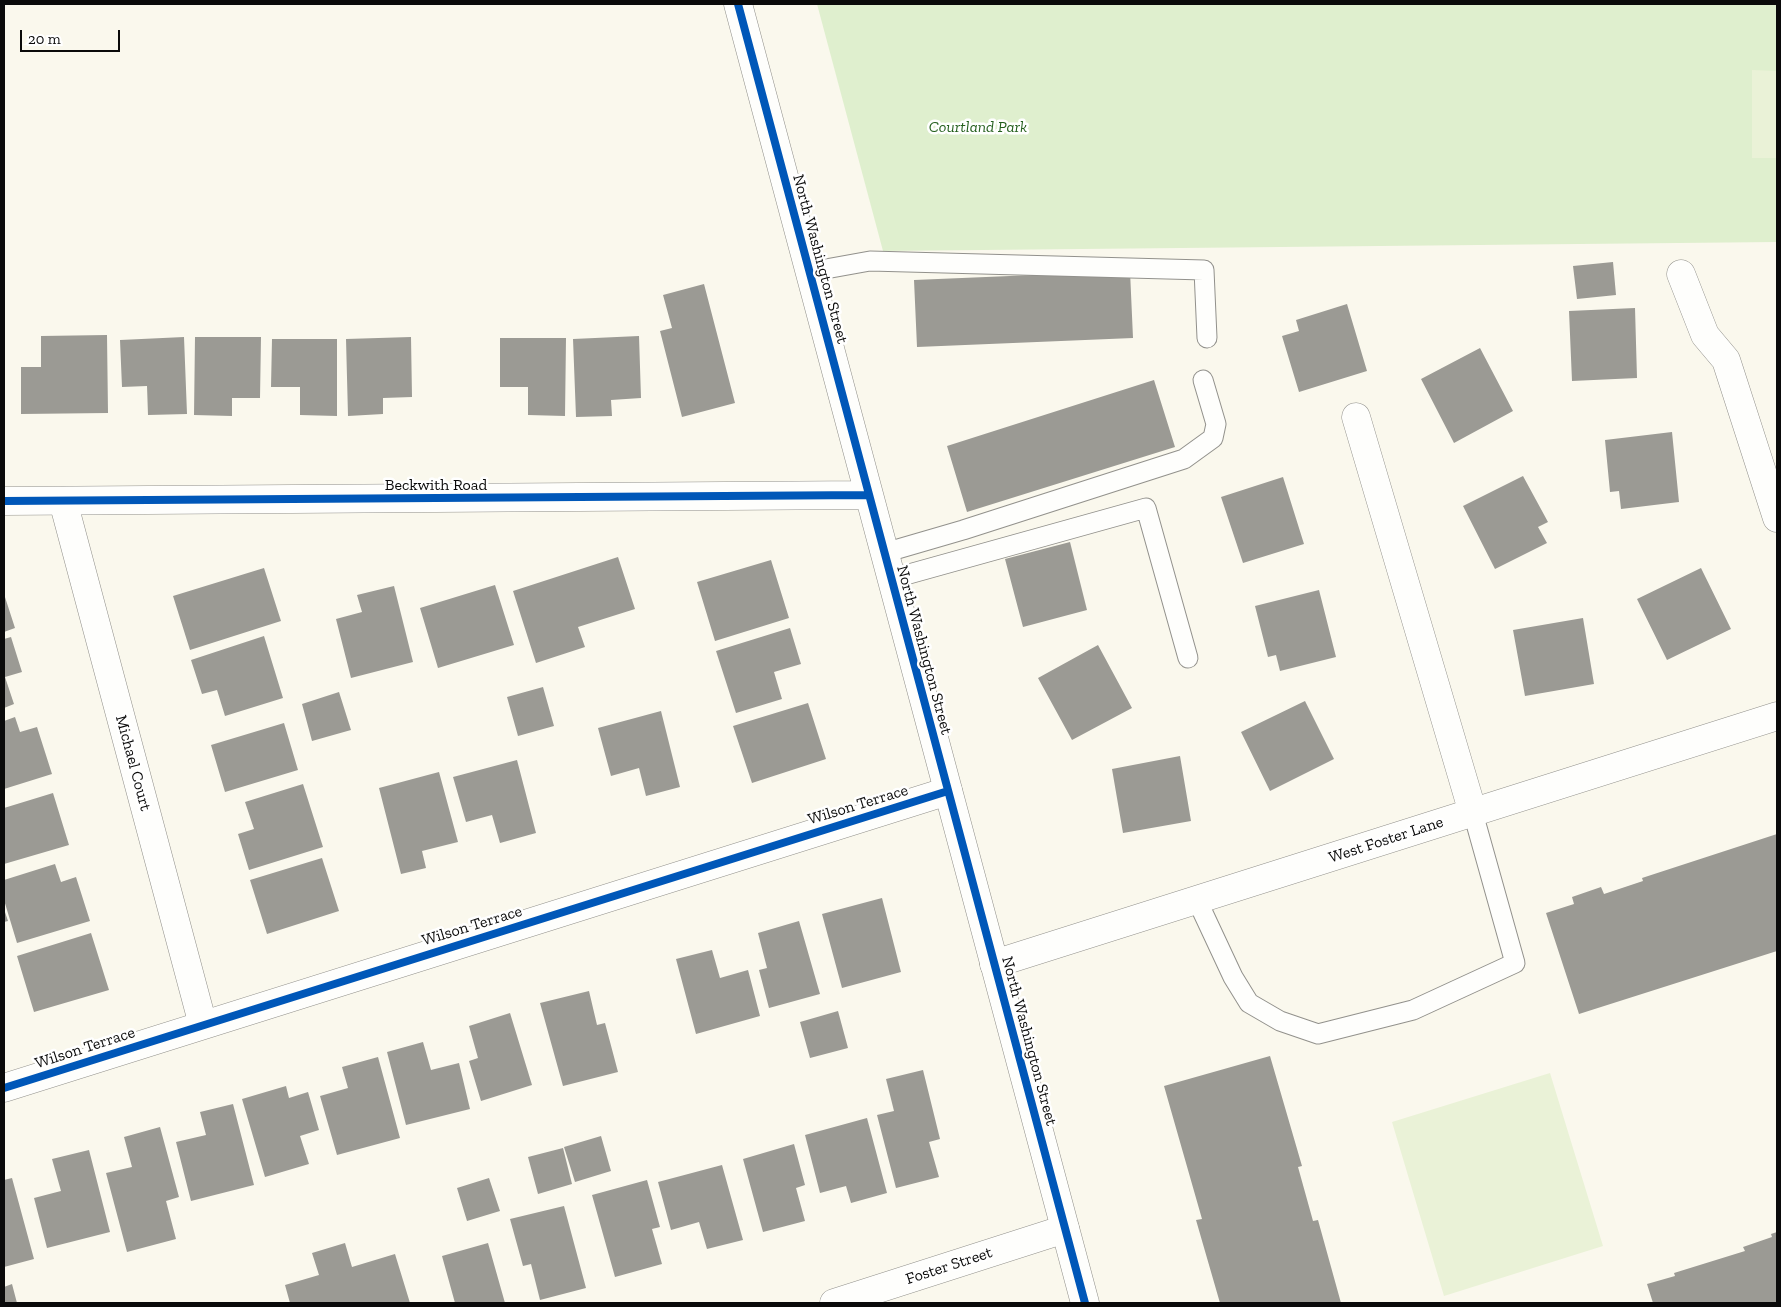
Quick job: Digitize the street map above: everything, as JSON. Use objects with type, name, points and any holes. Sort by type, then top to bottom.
[{"type":"street","name":"North Washington Street","points":[[738,4],[1084,1303]]},
{"type":"street","points":[[1681,274],[1706,335],[1726,360],[1777,518]]},
{"type":"street","points":[[1356,417],[1472,813]]},
{"type":"street","name":"Beckwith Road","points":[[4,500],[868,495]]},
{"type":"street","name":"Michael Court","points":[[63,501],[203,1025]]},
{"type":"street","name":"West Foster Lane","points":[[994,964],[1777,716]]},
{"type":"street","name":"Wilson Terrace","points":[[4,1088],[948,791]]},
{"type":"street","name":"Foster Street","points":[[834,1303],[1065,1229]]},
{"type":"lane","points":[[809,272],[870,262],[1204,270],[1207,338]]},
{"type":"lane","points":[[884,553],[963,530],[1184,459],[1214,438],[1216,424],[1203,380]]},
{"type":"lane","points":[[891,579],[1146,508],[1188,658]]},
{"type":"lane","points":[[1197,900],[1233,976],[1249,1003],[1280,1021],[1318,1034],[1413,1010],[1515,964],[1472,813]]},
{"type":"green space","name":"Courtland Park","points":[[817,4],[1777,4],[1777,242],[883,251]]},
{"type":"green space","points":[[1752,70],[1777,71],[1777,158],[1752,158]]},
{"type":"green space","points":[[1550,1073],[1603,1246],[1444,1296],[1392,1122]]},
{"type":"building","points":[[1613,262],[1616,295],[1577,299],[1573,266]]},
{"type":"building","points":[[1130,271],[1133,338],[917,347],[914,280]]},
{"type":"building","points":[[704,284],[735,403],[682,417],[660,331],[672,328],[663,295]]},
{"type":"building","points":[[1347,304],[1367,371],[1299,392],[1282,336],[1299,331],[1296,320]]},
{"type":"building","points":[[1635,308],[1637,378],[1572,381],[1569,311]]},
{"type":"building","points":[[107,335],[108,413],[21,414],[21,367],[41,367],[41,336]]},
{"type":"building","points":[[639,336],[641,398],[611,400],[612,416],[576,417],[573,339]]},
{"type":"building","points":[[184,337],[187,414],[148,415],[147,386],[122,387],[120,340]]},
{"type":"building","points":[[195,337],[261,337],[260,398],[232,398],[232,416],[194,415]]},
{"type":"building","points":[[411,337],[412,397],[383,398],[383,414],[348,416],[346,339]]},
{"type":"building","points":[[500,338],[566,338],[565,416],[528,415],[528,387],[500,387]]},
{"type":"building","points":[[272,339],[337,339],[337,416],[300,415],[300,387],[271,387]]},
{"type":"building","points":[[1480,348],[1513,411],[1454,443],[1421,379]]},
{"type":"building","points":[[1154,380],[1175,447],[967,512],[947,446]]},
{"type":"building","points":[[1672,432],[1679,502],[1621,509],[1619,491],[1610,492],[1605,440]]},
{"type":"building","points":[[1523,476],[1548,522],[1538,527],[1547,543],[1495,569],[1463,506]]},
{"type":"building","points":[[1283,477],[1304,544],[1243,563],[1221,497]]},
{"type":"building","points":[[1070,542],[1087,610],[1023,627],[1005,559]]},
{"type":"building","points":[[618,557],[635,609],[578,627],[585,647],[536,663],[513,591]]},
{"type":"building","points":[[771,560],[789,618],[715,641],[697,582]]},
{"type":"building","points":[[264,568],[281,621],[190,650],[173,596]]},
{"type":"building","points":[[1701,568],[1731,629],[1667,660],[1637,599]]},
{"type":"building","points":[[495,585],[514,645],[438,668],[420,608]]},
{"type":"building","points":[[394,586],[413,662],[351,678],[336,619],[362,612],[357,595]]},
{"type":"building","points":[[1319,590],[1336,657],[1280,671],[1276,655],[1268,657],[1255,606]]},
{"type":"building","points":[[4,594],[15,628],[4,632]]},
{"type":"building","points":[[1583,618],[1594,684],[1525,696],[1513,630]]},
{"type":"building","points":[[790,628],[801,664],[774,672],[782,699],[736,713],[716,651]]},
{"type":"building","points":[[264,636],[283,698],[225,716],[217,690],[202,694],[191,660]]},
{"type":"building","points":[[11,637],[22,672],[5,677],[14,704],[4,708],[4,639]]},
{"type":"building","points":[[1098,645],[1132,708],[1072,740],[1038,678]]},
{"type":"building","points":[[543,687],[554,726],[518,736],[507,697]]},
{"type":"building","points":[[339,692],[351,730],[312,741],[302,704]]},
{"type":"building","points":[[1305,701],[1334,759],[1270,791],[1241,732]]},
{"type":"building","points":[[808,703],[826,759],[752,783],[733,726]]},
{"type":"building","points":[[661,711],[680,787],[646,796],[639,768],[611,776],[598,728]]},
{"type":"building","points":[[15,717],[20,732],[37,727],[52,774],[4,789],[4,721]]},
{"type":"building","points":[[284,723],[298,770],[225,792],[211,745]]},
{"type":"building","points":[[1180,756],[1191,821],[1123,833],[1112,769]]},
{"type":"building","points":[[517,760],[536,833],[500,843],[492,815],[466,822],[453,777]]},
{"type":"building","points":[[439,772],[458,842],[422,851],[426,868],[401,874],[379,788]]},
{"type":"building","points":[[303,784],[323,847],[249,870],[238,834],[254,829],[245,802]]},
{"type":"building","points":[[53,793],[69,845],[4,864],[4,808]]},
{"type":"building","points":[[1777,834],[1777,951],[1579,1014],[1546,913],[1574,904],[1572,897],[1601,887],[1604,894],[1643,881],[1642,878]]},
{"type":"building","points":[[322,858],[339,911],[267,934],[250,880]]},
{"type":"building","points":[[55,864],[61,882],[76,877],[90,921],[17,943],[4,900],[4,880]]},
{"type":"building","points":[[882,898],[901,972],[842,988],[822,914]]},
{"type":"building","points":[[4,909],[8,921],[4,922]]},
{"type":"building","points":[[799,921],[820,994],[769,1008],[759,970],[767,968],[758,933]]},
{"type":"building","points":[[91,933],[109,990],[34,1012],[17,956]]},
{"type":"building","points":[[712,950],[720,978],[748,970],[760,1016],[696,1034],[676,959]]},
{"type":"building","points":[[589,991],[597,1025],[605,1023],[618,1072],[563,1086],[540,1003]]},
{"type":"building","points":[[838,1011],[848,1048],[810,1058],[800,1022]]},
{"type":"building","points":[[510,1013],[532,1085],[481,1101],[469,1061],[478,1058],[469,1026]]},
{"type":"building","points":[[423,1042],[431,1070],[459,1063],[470,1109],[406,1125],[387,1052]]},
{"type":"building","points":[[1270,1056],[1302,1166],[1298,1167],[1313,1221],[1318,1220],[1341,1303],[1220,1303],[1196,1220],[1202,1219],[1164,1086]]},
{"type":"building","points":[[378,1057],[400,1138],[337,1155],[320,1096],[348,1088],[342,1067]]},
{"type":"building","points":[[923,1070],[940,1139],[929,1142],[939,1177],[896,1188],[877,1115],[894,1111],[886,1079]]},
{"type":"building","points":[[286,1086],[289,1098],[308,1092],[319,1130],[300,1136],[309,1164],[265,1177],[242,1099]]},
{"type":"building","points":[[233,1104],[254,1185],[191,1201],[176,1142],[206,1135],[200,1112]]},
{"type":"building","points":[[867,1118],[887,1193],[851,1203],[846,1186],[820,1193],[805,1135]]},
{"type":"building","points":[[160,1127],[179,1197],[166,1201],[176,1239],[127,1252],[106,1173],[132,1167],[124,1137]]},
{"type":"building","points":[[601,1136],[611,1171],[575,1182],[564,1147]]},
{"type":"building","points":[[794,1144],[805,1185],[796,1188],[805,1221],[763,1232],[743,1159]]},
{"type":"building","points":[[563,1148],[572,1184],[538,1194],[528,1157]]},
{"type":"building","points":[[89,1150],[110,1232],[47,1248],[34,1198],[61,1191],[52,1159]]},
{"type":"building","points":[[722,1165],[743,1240],[707,1249],[699,1222],[671,1230],[658,1182]]},
{"type":"building","points":[[12,1178],[34,1259],[4,1267],[4,1180]]},
{"type":"building","points":[[489,1178],[500,1211],[467,1221],[457,1188]]},
{"type":"building","points":[[647,1180],[660,1227],[652,1229],[662,1264],[615,1277],[592,1195]]},
{"type":"building","points":[[564,1206],[586,1288],[540,1300],[531,1264],[523,1266],[510,1219]]},
{"type":"building","points":[[1777,1232],[1777,1303],[1653,1303],[1647,1284],[1675,1276],[1674,1273],[1745,1251],[1743,1247],[1772,1237],[1771,1234]]},
{"type":"building","points":[[345,1243],[352,1267],[395,1254],[410,1303],[290,1303],[285,1285],[319,1275],[312,1253]]},
{"type":"building","points":[[488,1243],[505,1303],[455,1303],[442,1256]]},
{"type":"building","points":[[12,1284],[17,1303],[4,1303],[4,1287]]},
{"type":"cycle path","points":[[738,4],[1085,1303]]},
{"type":"cycle path","points":[[4,501],[868,495]]},
{"type":"cycle path","points":[[4,1088],[948,791]]}]
